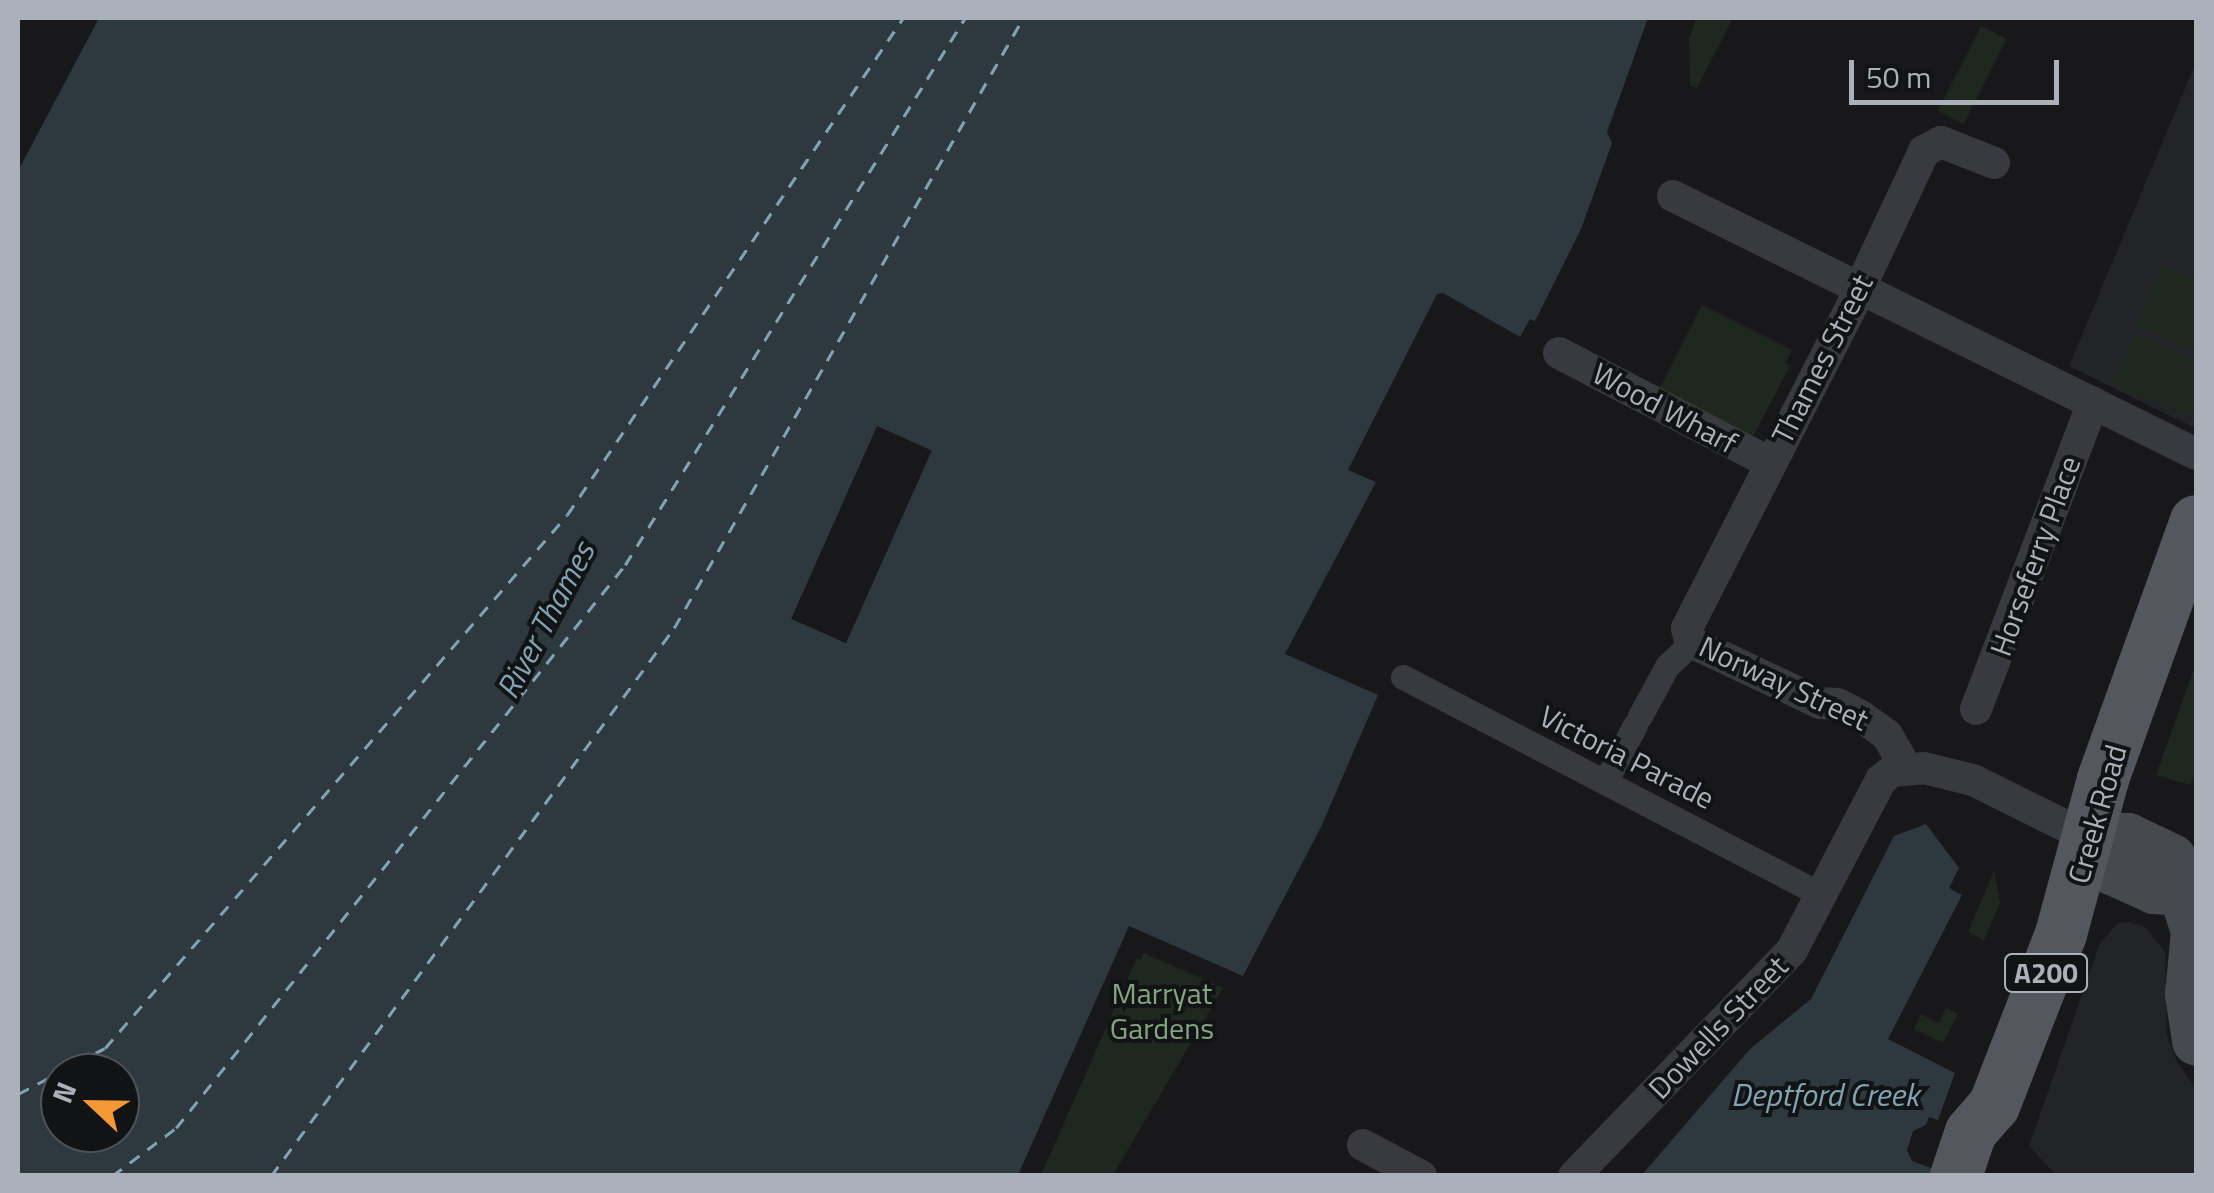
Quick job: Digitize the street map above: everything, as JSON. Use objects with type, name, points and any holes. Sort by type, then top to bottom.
[{"type":"main road","name":"Creek Road","points":[[1979,1146],[2070,908],[2086,836],[2196,521]]},
{"type":"main road","points":[[2086,836],[2128,837],[2172,858],[2191,885],[2195,932],[2189,994],[2196,1042]]},
{"type":"street","name":"Thames Street","points":[[1605,782],[1667,666],[1685,644],[1688,620],[1859,288],[1924,151],[1941,142],[1994,162]]},
{"type":"street","points":[[1672,196],[2196,454]]},
{"type":"street","name":"Wood Wharf","points":[[1559,353],[1770,462]]},
{"type":"street","name":"Horseferry Place","points":[[1976,709],[2093,403]]},
{"type":"street","name":"Norway Street","points":[[1685,644],[1695,644],[1803,694],[1862,716],[1887,735],[1906,768]]},
{"type":"street","name":"Victoria Parade","points":[[1404,677],[1821,895]]},
{"type":"street","points":[[1906,768],[1973,780],[2086,836]]},
{"type":"street","name":"Dowells Street","points":[[1574,1176],[1792,950],[1881,780],[1906,768]]},
{"type":"street","points":[[1362,1145],[1420,1176]]},
{"type":"shaded area","points":[[2196,62],[2196,425],[2195,428],[2069,366]]},
{"type":"shaded area","points":[[2118,923],[2145,927],[2165,952],[2167,1036],[2178,1064],[2196,1088],[2196,1175],[2056,1175],[2029,1146],[2100,943]]},
{"type":"green space","points":[[1696,18],[1733,18],[1697,88],[1690,85],[1689,39]]},
{"type":"green space","points":[[1981,26],[2007,39],[1964,124],[1938,111]]},
{"type":"green space","points":[[2162,265],[2196,280],[2196,350],[2137,325]]},
{"type":"green space","points":[[1702,305],[1792,350],[1785,363],[1790,366],[1752,438],[1659,389]]},
{"type":"green space","points":[[2134,334],[2196,361],[2196,401],[2190,417],[2112,384]]},
{"type":"green space","points":[[2196,663],[2196,775],[2190,785],[2156,775]]},
{"type":"green space","points":[[1994,871],[2000,903],[1984,940],[1968,932]]},
{"type":"green space","name":"Marryat Gardens","points":[[1144,953],[1223,988],[1113,1175],[1041,1175],[1137,958],[1141,960]]},
{"type":"green space","points":[[1946,1008],[1958,1014],[1943,1043],[1914,1029],[1921,1014],[1939,1023]]},
{"type":"water","name":"River Thames","points":[[99,18],[1648,18],[1607,132],[1612,143],[1581,229],[1535,321],[1530,319],[1520,337],[1443,293],[1437,294],[1348,470],[1376,482],[1285,654],[1378,695],[1321,827],[1243,976],[1129,926],[1018,1175],[18,1175],[18,171]]},
{"type":"water","name":"Deptford Creek","points":[[1926,824],[1959,868],[1949,888],[1962,895],[1888,1039],[1955,1073],[1938,1120],[1929,1117],[1926,1125],[1913,1131],[1907,1150],[1912,1161],[1950,1175],[1641,1176],[1750,1049],[1811,999],[1894,836]]},
{"type":"pier","points":[[877,426],[932,450],[846,643],[791,619]]},
{"type":"ferry route","points":[[18,1094],[105,1048],[567,515],[903,18]]},
{"type":"ferry route","points":[[112,1176],[176,1128],[625,565],[965,18]]},
{"type":"ferry route","points":[[271,1176],[674,628],[1023,18]]}]
